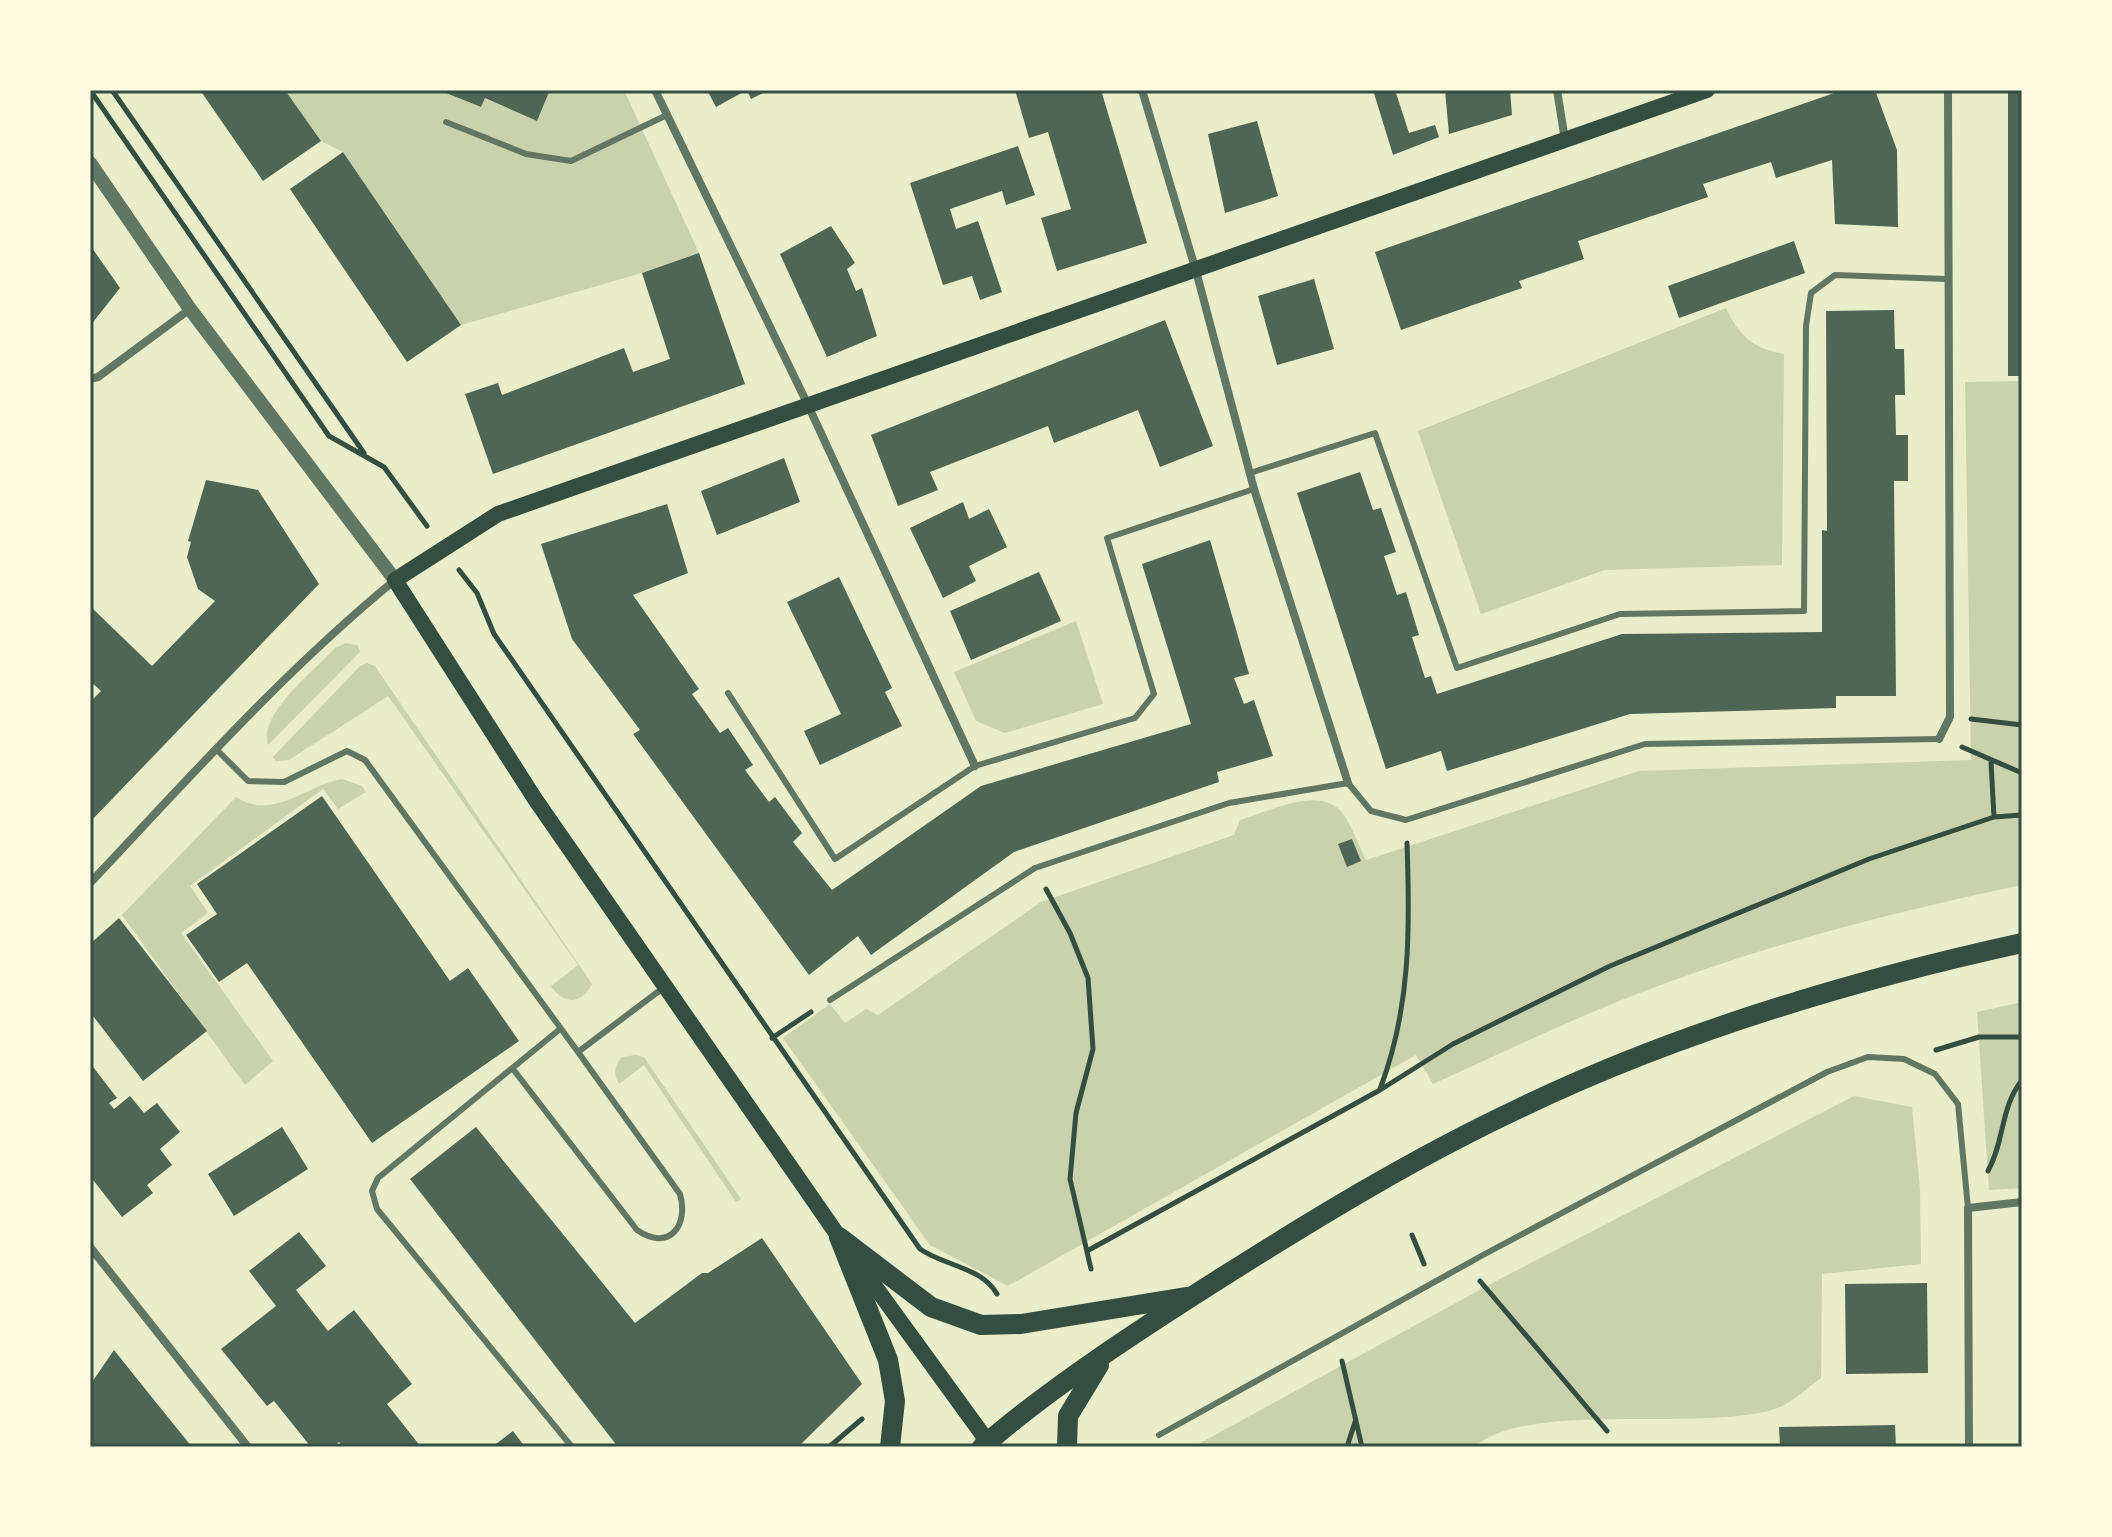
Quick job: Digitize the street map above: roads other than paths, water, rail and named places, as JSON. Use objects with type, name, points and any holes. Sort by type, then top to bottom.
[{"type":"main road","points":[[1707,90],[1196,271],[807,403],[498,514],[395,580],[535,799],[987,1445],[1106,1355],[1194,1295],[1339,1204],[1517,1109],[1705,1031],[1950,959],[2022,943]]},
{"type":"main road","points":[[839,1237],[931,1307],[981,1325],[1021,1324],[1194,1295]]},
{"type":"main road","points":[[839,1237],[888,1360],[895,1401],[890,1447]]},
{"type":"main road","points":[[1067,1447],[1068,1416],[1106,1355]]},
{"type":"street","points":[[655,90],[807,403],[975,766]]},
{"type":"street","points":[[1142,90],[1196,271],[1254,489],[1348,783]]},
{"type":"street","points":[[1557,90],[1565,141]]},
{"type":"street","points":[[1939,739],[1950,717],[1948,90]]},
{"type":"street","points":[[90,163],[190,309],[395,580],[352,615],[216,749],[90,883]]},
{"type":"street","points":[[90,379],[98,377],[190,309]]},
{"type":"street","points":[[1969,1447],[1968,1208],[2022,1202]]},
{"type":"street","points":[[90,1247],[248,1447]]},
{"type":"lane","points":[[446,122],[526,154],[571,161],[667,115]]},
{"type":"lane","points":[[1250,473],[1375,433],[1457,668],[1620,614],[1804,611],[1806,326],[1811,293],[1835,275],[1947,279]]},
{"type":"lane","points":[[728,693],[835,859],[975,766],[1135,718],[1154,694],[1107,538],[1254,489]]},
{"type":"lane","points":[[830,1000],[1035,868],[1229,803],[1348,783],[1371,811],[1406,820],[1645,744],[1939,739]]},
{"type":"lane","points":[[216,749],[248,781],[284,782],[347,751],[365,760],[680,1194],[685,1211],[677,1229],[663,1239],[650,1239],[631,1223],[513,1069]]},
{"type":"lane","points":[[578,1052],[666,985]]},
{"type":"lane","points":[[560,1029],[378,1178],[372,1191],[377,1209],[572,1447]]},
{"type":"lane","points":[[1159,1435],[1466,1265],[1827,1072],[1868,1057],[1904,1059],[1935,1074],[1958,1104],[1968,1208]]}]
